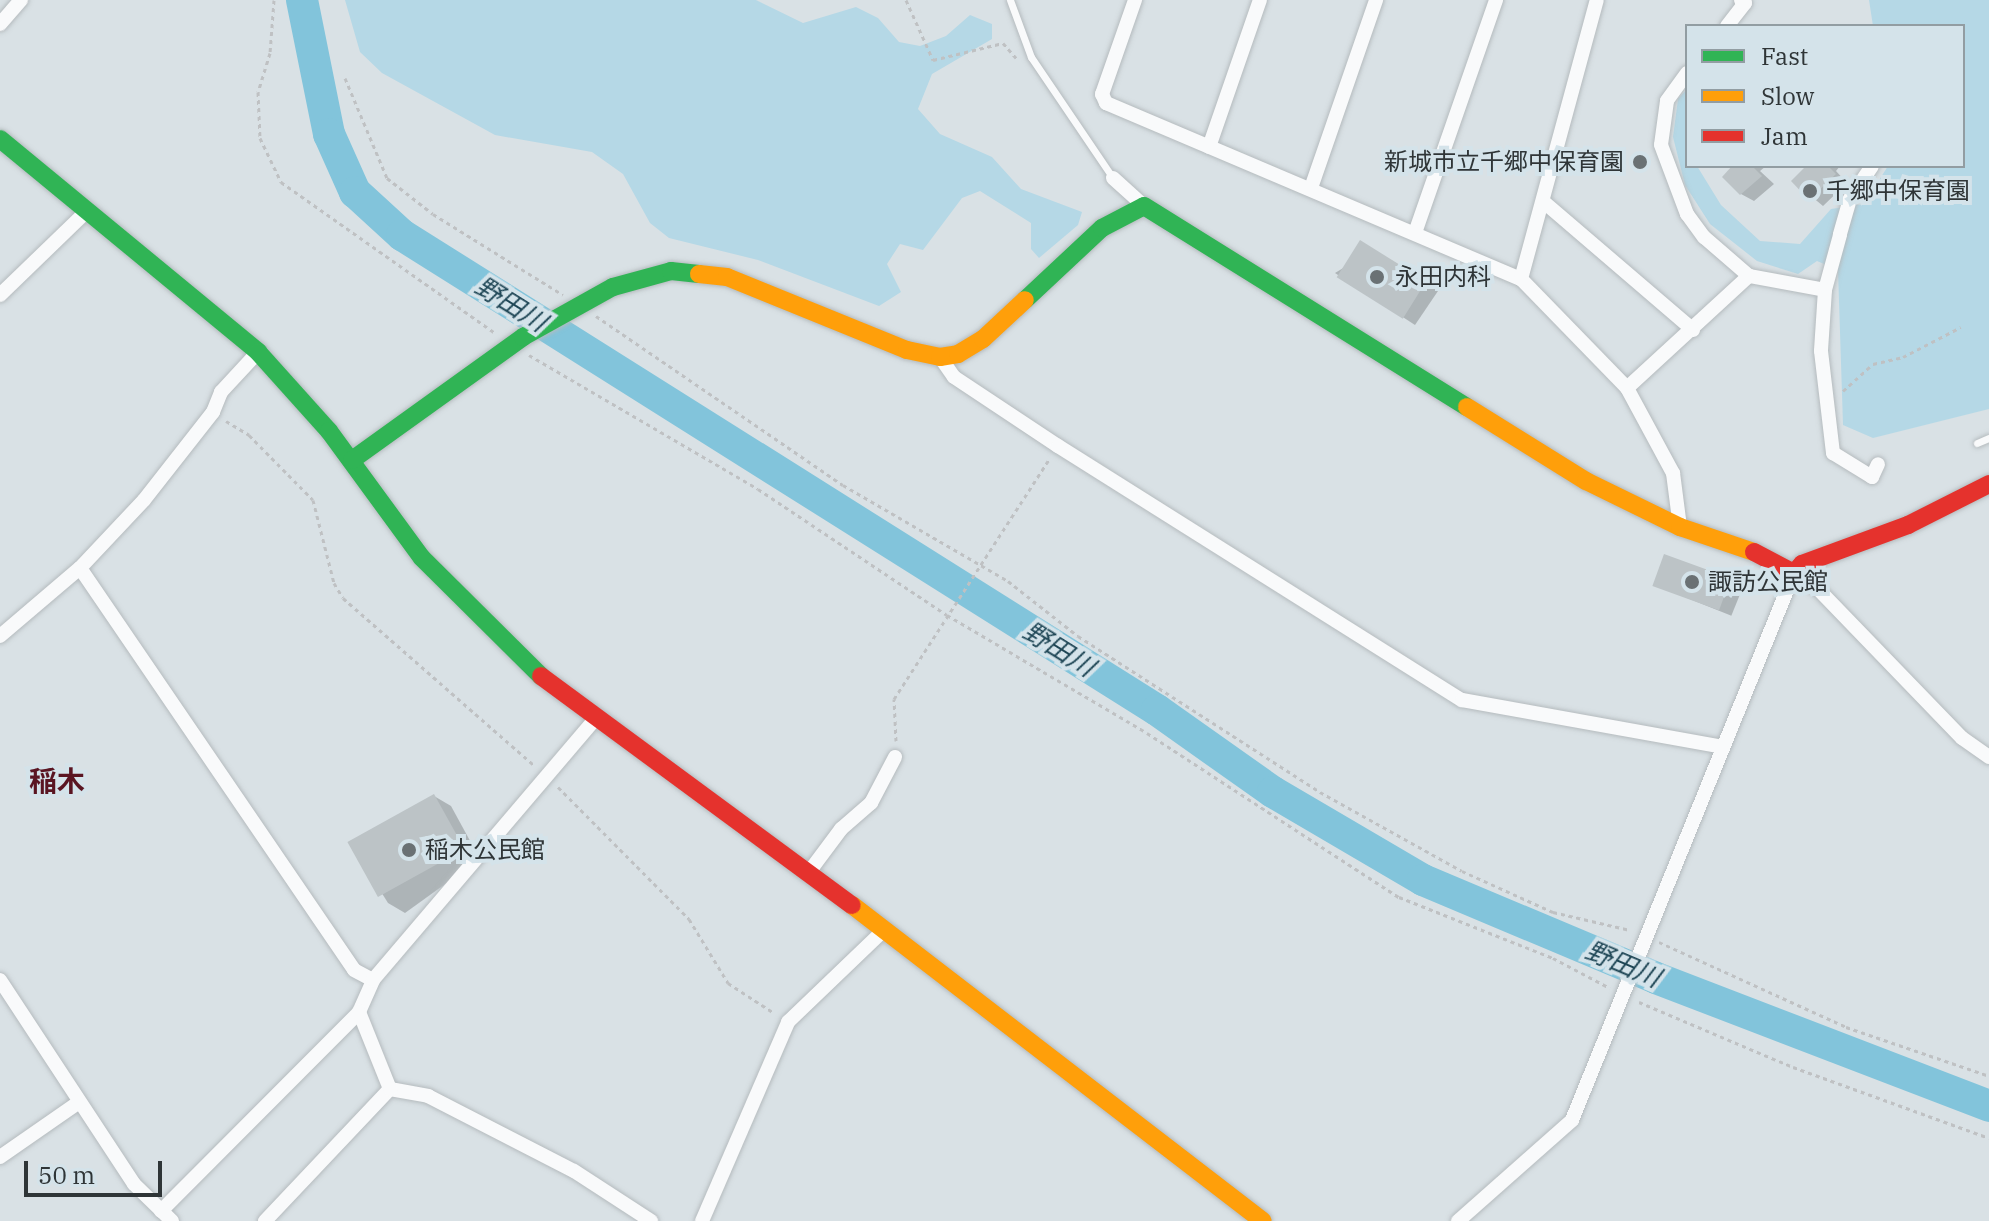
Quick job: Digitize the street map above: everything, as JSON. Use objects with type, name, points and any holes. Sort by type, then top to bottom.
[{"type":"street","points":[[0,24],[21,0]]},
{"type":"street","points":[[1135,0],[1102,94],[1106,103],[1416,230],[1521,279],[1627,388],[1673,473],[1680,527]]},
{"type":"street","points":[[1209,147],[1260,0]]},
{"type":"street","points":[[1311,188],[1376,0]]},
{"type":"street","points":[[1416,230],[1496,0]]},
{"type":"street","points":[[1521,279],[1545,203],[1597,0]]},
{"type":"street","points":[[1729,24],[1745,3],[1741,0]]},
{"type":"street","points":[[1685,76],[1667,101],[1661,145],[1666,167],[1704,237],[1749,276],[1825,290]]},
{"type":"street","points":[[0,139],[258,352],[352,460],[422,558],[463,604],[596,718],[885,929],[1263,1221]]},
{"type":"street","points":[[1871,168],[1850,199],[1825,290],[1821,351],[1833,453],[1872,477],[1878,464]]},
{"type":"street","points":[[1113,178],[1144,206],[1586,481],[1680,527],[1755,553],[1794,573],[1828,598],[1962,738],[1989,757]]},
{"type":"street","points":[[1545,203],[1693,330]]},
{"type":"street","points":[[352,460],[518,341],[613,287],[671,271],[727,277],[907,350],[940,357],[958,354],[983,339],[1102,228],[1144,206]]},
{"type":"street","points":[[0,295],[87,211]]},
{"type":"street","points":[[1627,388],[1749,276]]},
{"type":"street","points":[[0,636],[80,568],[144,500],[213,412],[221,392],[258,352]]},
{"type":"street","points":[[940,357],[954,377],[1058,446],[1462,700],[1723,747]]},
{"type":"street","points":[[1458,1221],[1572,1120],[1628,990],[1794,573],[1802,564],[1908,525],[1989,484]]},
{"type":"street","points":[[80,568],[354,970],[373,980]]},
{"type":"street","points":[[0,980],[134,1184],[167,1216],[359,1012],[373,980],[596,718]]},
{"type":"street","points":[[809,872],[841,829],[871,803],[895,757]]},
{"type":"street","points":[[702,1221],[788,1022],[885,929]]},
{"type":"street","points":[[359,1012],[390,1089]]},
{"type":"street","points":[[265,1221],[390,1089]]},
{"type":"street","points":[[390,1089],[428,1096],[574,1171],[651,1221]]},
{"type":"street","points":[[0,1157],[79,1102]]},
{"type":"lane","points":[[1010,0],[1031,57],[1113,178]]},
{"type":"lane","points":[[1977,443],[1989,438]]},
{"type":"path","points":[[274,0],[270,53],[258,92],[259,123],[260,138],[281,182],[518,341],[758,489],[947,615],[1147,733],[1399,897],[1628,990],[1793,1067],[1989,1138]]},
{"type":"path","points":[[906,0],[933,60],[1003,43],[1023,66]]},
{"type":"path","points":[[345,78],[387,178],[433,214],[843,485],[1008,581],[1078,636],[1320,792],[1462,871],[1553,912],[1646,944],[1846,1027],[1989,1076]]},
{"type":"path","points":[[1826,414],[1852,379],[1873,364],[1903,357],[1961,327]]},
{"type":"path","points":[[213,412],[249,435],[313,500],[334,583],[343,598],[546,776],[689,919],[728,983],[788,1022]]},
{"type":"path","points":[[895,757],[894,699],[978,565],[1058,446]]},
{"type":"shaded area","points":[[345,0],[756,0],[803,23],[856,7],[878,18],[899,42],[920,46],[946,36],[970,15],[992,24],[992,39],[932,74],[918,109],[940,134],[992,157],[1021,189],[1082,212],[1078,225],[1039,258],[1031,249],[1031,223],[980,191],[962,198],[923,250],[900,244],[887,264],[901,292],[879,306],[758,260],[669,238],[650,223],[623,174],[592,152],[495,135],[382,73],[360,52]]},
{"type":"shaded area","points":[[1869,0],[1989,0],[1989,409],[1873,438],[1843,425],[1838,270],[1817,261],[1798,274],[1757,261],[1710,224],[1685,185],[1673,137],[1678,99],[1685,91],[1685,168],[1698,168],[1721,205],[1760,241],[1800,244],[1831,209],[1864,204],[1887,168],[1965,168],[1965,24],[1873,24]]},
{"type":"building","name":"千郷中保育園","points":[[1730,168],[1754,168],[1762,176],[1740,195],[1722,177]]},
{"type":"building","name":"千郷中保育園","points":[[1804,168],[1830,168],[1836,174],[1809,200],[1791,181]]},
{"type":"building","points":[[1360,240],[1426,281],[1403,319],[1337,277]]},
{"type":"building","name":"諏訪公民館","points":[[1664,554],[1731,578],[1719,610],[1652,586]]},
{"type":"building","name":"稲木公民館","points":[[434,794],[465,849],[378,897],[347,842]]},
{"type":"waterway","name":"野田川","points":[[302,0],[329,134],[355,192],[402,235],[1157,710],[1273,792],[1423,880],[1656,978],[1989,1106]]},
{"type":"traffic: fast","points":[[0,139],[258,352],[329,431],[422,558],[541,676]]},
{"type":"traffic: fast","points":[[1025,300],[1102,228],[1144,206],[1467,407]]},
{"type":"traffic: fast","points":[[352,460],[523,337],[613,287],[671,271],[699,274]]},
{"type":"traffic: slow","points":[[699,274],[727,277],[907,350],[940,357],[958,354],[983,339],[1025,300]]},
{"type":"traffic: slow","points":[[1467,407],[1586,481],[1680,527],[1754,552]]},
{"type":"traffic: slow","points":[[852,905],[1263,1221]]},
{"type":"traffic: jam","points":[[1754,552],[1794,573],[1802,564],[1908,525],[1989,484]]},
{"type":"traffic: jam","points":[[541,676],[852,905]]},
{"type":"place","name":"新城市立千郷中保育園","points":[[1640,162]]},
{"type":"place","name":"千郷中保育園","points":[[1810,191]]},
{"type":"place","name":"永田内科","points":[[1377,277]]},
{"type":"place","name":"諏訪公民館","points":[[1692,582]]},
{"type":"place","name":"稲木公民館","points":[[409,850]]},
{"type":"district","name":"稲木","points":[[57,781]]}]
